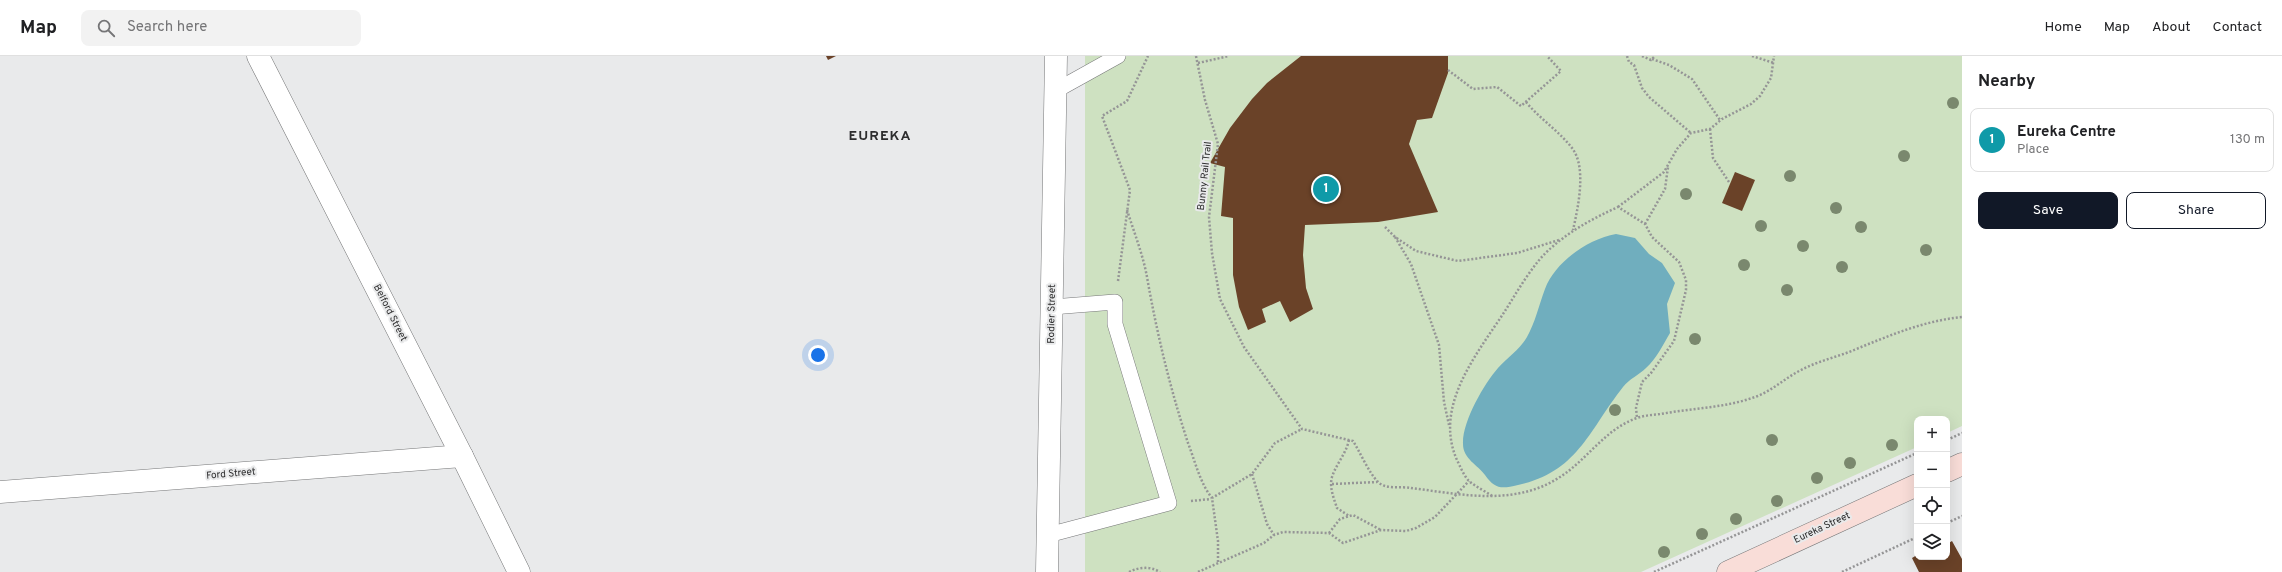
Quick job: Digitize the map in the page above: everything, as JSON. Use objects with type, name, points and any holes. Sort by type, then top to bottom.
[{"type":"street","name":"Belford Street","points":[[258,56],[462,456],[519,572]]},
{"type":"street","name":"Rodier Street","points":[[1047,572],[1056,56]]},
{"type":"street","name":"Ford Street","points":[[0,492],[462,456]]},
{"type":"street","points":[[1950,470],[1962,464]]},
{"type":"street","name":"Eureka Street","points":[[1728,572],[1914,486]]},
{"type":"lane","points":[[1055,91],[1118,56]]},
{"type":"lane","points":[[1048,535],[1169,503],[1115,324],[1115,302],[1052,307]]},
{"type":"path","points":[[1115,302],[1130,190],[1102,116],[1127,101],[1148,56]]},
{"type":"path","name":"Bunny Rail Trail","points":[[1196,56],[1218,144],[1209,217],[1212,253],[1220,299],[1244,347],[1302,429]]},
{"type":"path","points":[[1198,63],[1229,56]]},
{"type":"path","points":[[1448,70],[1473,88],[1497,87],[1521,106],[1562,71],[1547,56]]},
{"type":"path","points":[[1627,56],[1629,62],[1634,65],[1642,88],[1649,97],[1691,133]]},
{"type":"path","points":[[1642,56],[1681,72],[1695,82],[1698,89],[1720,120]]},
{"type":"path","points":[[1652,59],[1655,56]]},
{"type":"path","points":[[1752,56],[1774,63]]},
{"type":"path","points":[[1450,429],[1453,406],[1458,390],[1472,362],[1522,284],[1542,258],[1573,231],[1618,207],[1659,176],[1677,149],[1691,133],[1710,129],[1720,120],[1751,104],[1760,96],[1770,78],[1774,63],[1774,56]]},
{"type":"path","points":[[1526,102],[1538,116],[1572,147],[1577,157],[1580,176],[1579,204],[1573,231]]},
{"type":"path","points":[[1710,129],[1713,158],[1728,182]]},
{"type":"path","points":[[1645,224],[1665,189],[1668,164]]},
{"type":"path","points":[[1618,207],[1645,224],[1652,237],[1679,262],[1684,271],[1686,290],[1674,342],[1651,373],[1642,382],[1636,408],[1637,418]]},
{"type":"path","points":[[1127,210],[1147,276],[1154,318],[1172,392],[1206,491],[1212,498],[1218,541],[1218,562]]},
{"type":"path","points":[[1385,227],[1395,237],[1416,251],[1458,261],[1518,253],[1564,238]]},
{"type":"path","points":[[1395,237],[1411,264],[1439,345],[1444,402],[1455,455],[1469,481],[1493,496]]},
{"type":"path","points":[[1212,498],[1252,474],[1274,443],[1302,429],[1353,441],[1378,482],[1385,486],[1410,487],[1456,495],[1502,497],[1519,493],[1543,486],[1559,478],[1605,437],[1637,418],[1695,408],[1730,405],[1753,398],[1775,388],[1799,371],[1826,359],[1904,330],[1935,321],[1962,316]]},
{"type":"path","points":[[1950,439],[1962,433]]},
{"type":"path","points":[[1349,440],[1332,478],[1337,508],[1349,516]]},
{"type":"path","points":[[1654,572],[1914,454]]},
{"type":"path","points":[[1252,474],[1267,524],[1274,535]]},
{"type":"path","points":[[1198,572],[1264,543],[1274,535],[1283,532],[1329,533],[1342,544],[1381,530],[1406,531],[1416,528],[1435,516],[1469,481]]},
{"type":"path","points":[[1332,484],[1378,482]]},
{"type":"path","points":[[1329,533],[1340,519],[1349,516],[1359,517],[1381,530]]},
{"type":"path","points":[[1950,522],[1962,516]]},
{"type":"path","points":[[1842,572],[1914,538]]},
{"type":"path","points":[[1129,572],[1138,568],[1148,568],[1160,572]]},
{"type":"green space","points":[[1085,56],[1962,56],[1962,426],[1950,432],[1950,416],[1914,416],[1914,448],[1641,572],[1085,572]]},
{"type":"water","points":[[1616,234],[1635,238],[1649,254],[1662,263],[1675,283],[1667,304],[1670,333],[1650,364],[1623,387],[1591,433],[1569,460],[1555,470],[1538,479],[1518,485],[1499,487],[1492,483],[1465,454],[1463,444],[1466,425],[1475,404],[1492,375],[1521,346],[1527,337],[1535,320],[1545,289],[1556,270],[1564,261],[1584,246]]},
{"type":"building","points":[[826,56],[836,56],[828,60]]},
{"type":"building","points":[[1301,56],[1448,56],[1448,73],[1432,118],[1417,120],[1409,144],[1438,212],[1378,222],[1305,225],[1303,255],[1306,288],[1313,309],[1290,322],[1280,301],[1262,309],[1266,322],[1248,330],[1239,307],[1233,275],[1233,218],[1221,216],[1225,167],[1210,163],[1230,128],[1252,99],[1267,83]]},
{"type":"building","points":[[1735,172],[1755,180],[1742,211],[1722,203]]},
{"type":"building","points":[[1952,541],[1962,559],[1962,572],[1919,572],[1912,558],[1914,557],[1914,560],[1950,560],[1950,542]]},
{"type":"place","name":"Eureka Centre","points":[[1326,189]]},
{"type":"district","name":"EUREKA","points":[[880,136]]}]
